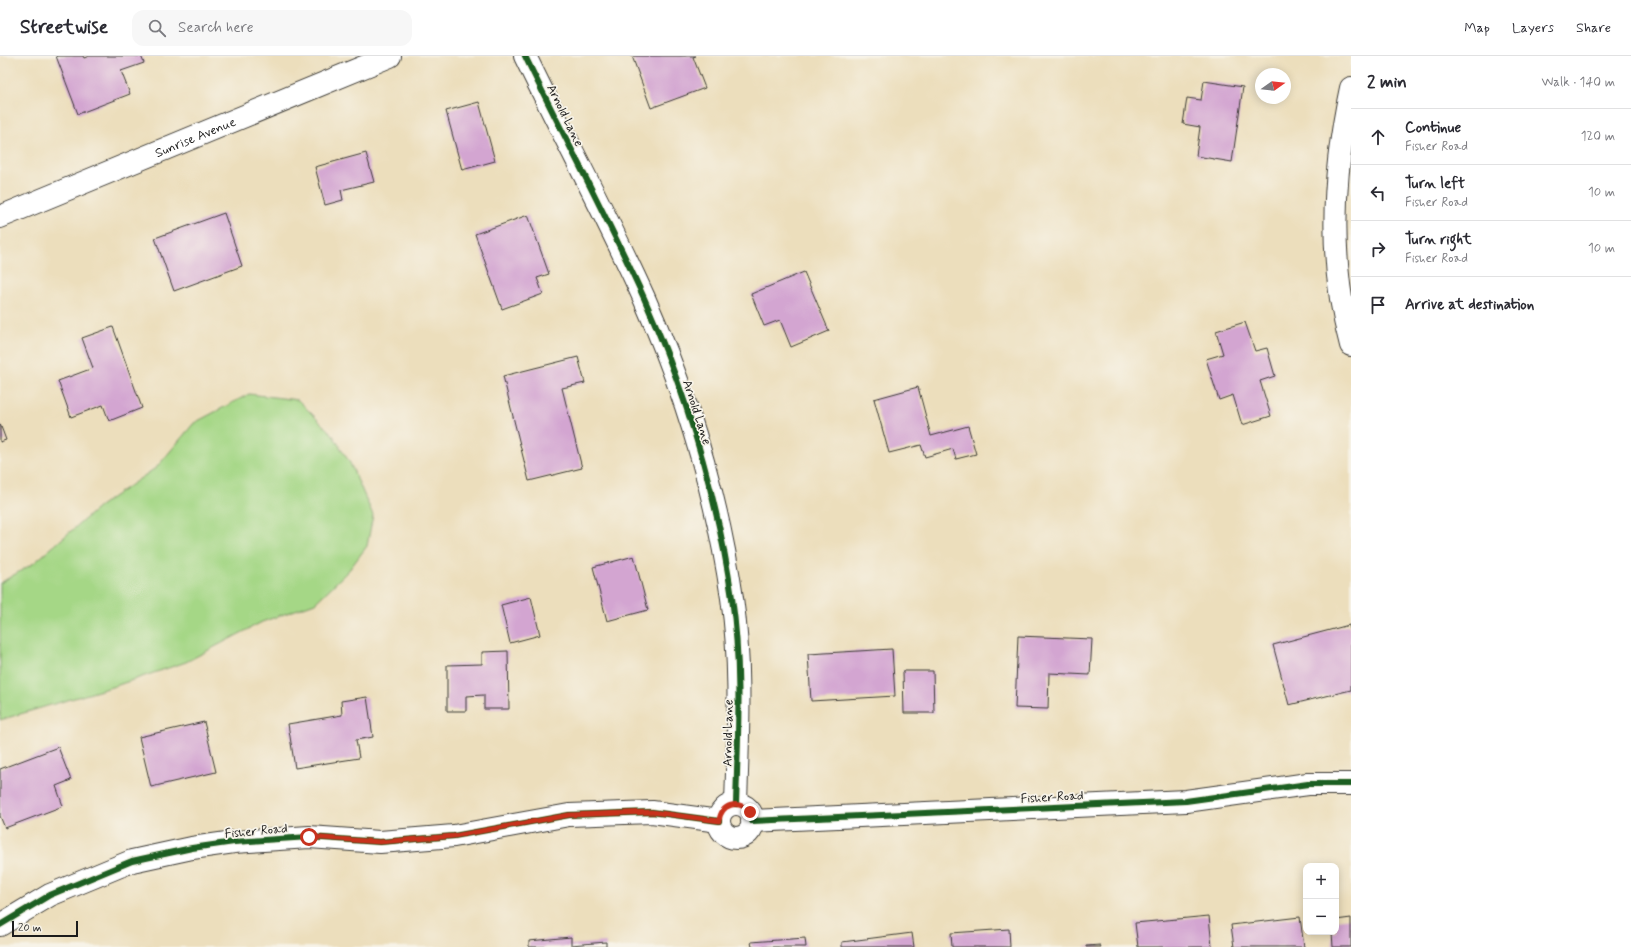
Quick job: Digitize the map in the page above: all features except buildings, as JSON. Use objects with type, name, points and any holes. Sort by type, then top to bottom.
[{"type":"street","name":"Sunrise Avenue","points":[[0,217],[390,56]]},
{"type":"street","name":"Arnold Lane","points":[[525,56],[644,298],[671,365],[694,430],[715,507],[732,598],[739,669],[736,804]]},
{"type":"street","points":[[1351,88],[1338,157],[1336,199],[1337,266],[1351,345]]},
{"type":"street","name":"Fisher Road","points":[[752,821],[1186,801],[1308,784],[1351,784]]},
{"type":"street","points":[[736,804],[741,805],[750,812],[752,821],[748,833],[738,838],[726,836],[722,831],[719,821],[722,811],[726,807],[736,804]]},
{"type":"street","name":"Fisher Road","points":[[0,925],[50,895],[132,862],[192,848],[234,842],[309,837],[388,841],[454,836],[569,815],[652,812],[719,821]]},
{"type":"green space","points":[[249,394],[298,400],[332,434],[350,463],[373,515],[367,546],[349,570],[315,603],[262,622],[186,662],[115,686],[0,720],[0,583],[34,563],[100,506],[157,467],[194,423]]},
{"type":"cycle path","points":[[525,56],[644,298],[673,370],[709,483],[726,559],[735,624],[738,675],[736,804]]},
{"type":"cycle path","points":[[752,821],[1186,801],[1308,784],[1351,784]]},
{"type":"cycle path","points":[[0,925],[50,895],[132,861],[192,848],[234,842],[309,837],[380,842],[454,836],[569,815],[652,812],[719,821]]},
{"type":"route","points":[[309,837],[380,842],[454,836],[569,815],[652,812],[719,821],[722,811],[731,805],[741,805],[750,812]]}]
